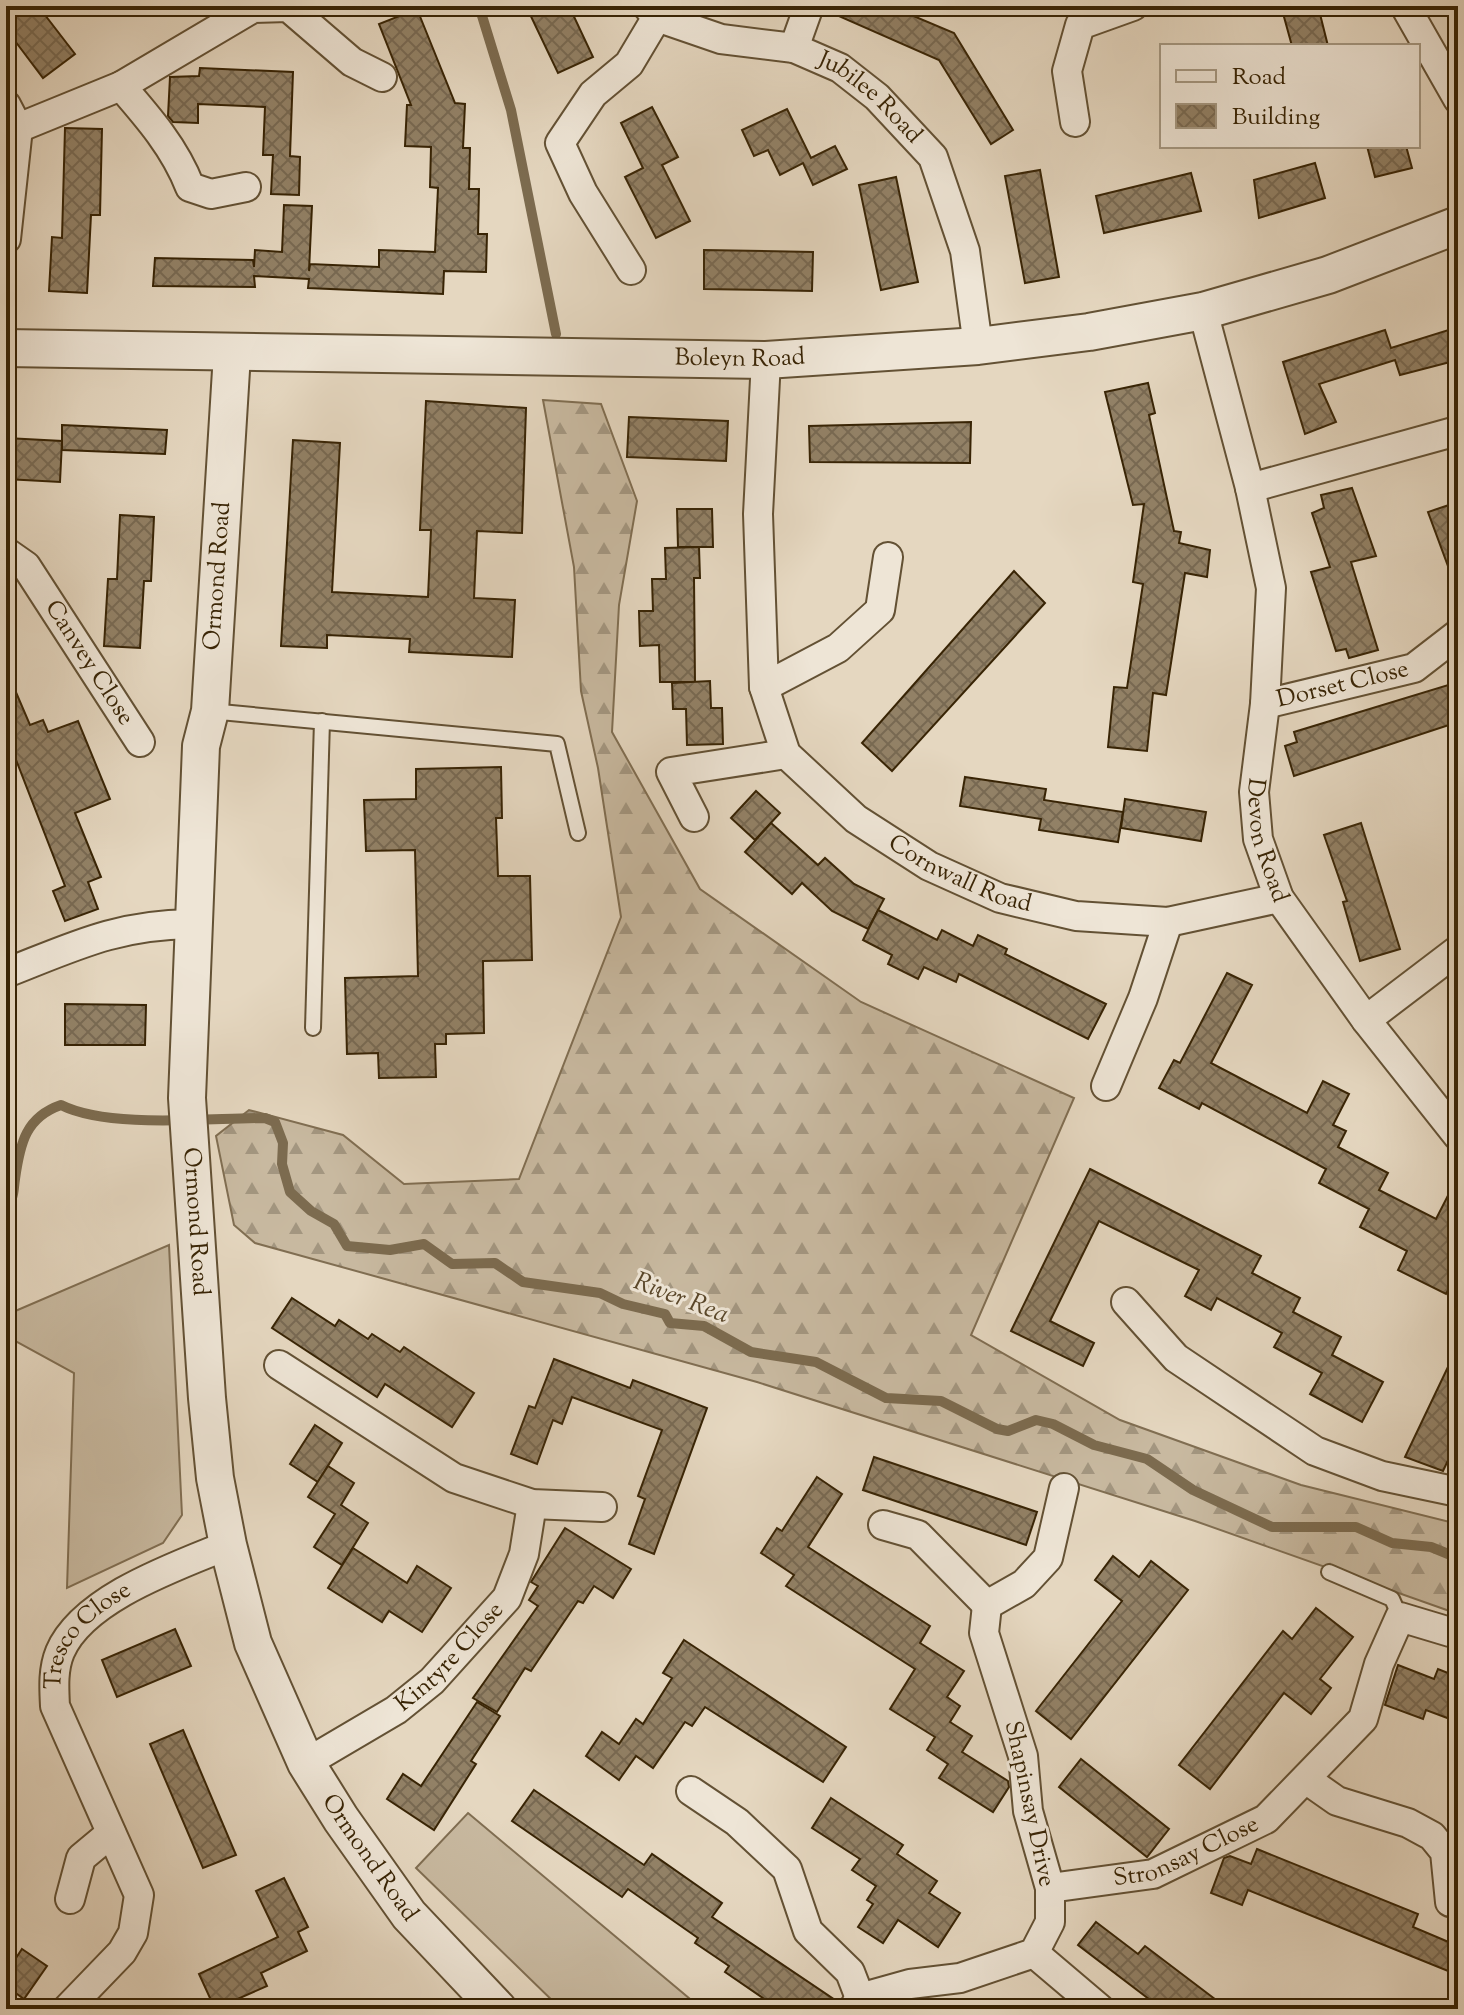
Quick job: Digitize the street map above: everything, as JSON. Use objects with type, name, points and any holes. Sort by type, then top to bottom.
[{"type":"street","points":[[794,48],[809,6]]},
{"type":"street","points":[[1075,122],[1067,71],[1080,25],[1133,6]]},
{"type":"street","points":[[1405,6],[1458,99]]},
{"type":"street","points":[[6,239],[12,116],[121,86],[253,8],[288,7],[352,62],[382,77]]},
{"type":"street","name":"Jubilee Road","points":[[631,270],[583,193],[560,143],[593,94],[629,64],[652,11],[721,39],[794,48],[840,68],[864,87],[933,157],[965,251],[978,346]]},
{"type":"street","points":[[121,86],[182,165],[190,187],[211,194],[246,187]]},
{"type":"street","name":"Boleyn Road","points":[[6,348],[232,354],[766,360],[978,346],[1089,332],[1203,311],[1328,275],[1458,225]]},
{"type":"street","name":"Devon Road","points":[[1203,311],[1250,488],[1271,588],[1265,704],[1255,808],[1258,839],[1279,898],[1366,1020],[1458,1136]]},
{"type":"street","name":"Ormond Road","points":[[232,354],[210,711],[201,746],[191,924],[187,1098],[215,1478],[253,1643],[306,1763],[409,1915],[498,2009]]},
{"type":"street","name":"Cornwall Road","points":[[766,360],[758,514],[764,687],[786,754],[856,819],[929,866],[986,891],[1076,916],[1168,922],[1279,898]]},
{"type":"street","points":[[1250,488],[1457,431]]},
{"type":"street","name":"Canvey Close","points":[[6,552],[26,566],[140,742]]},
{"type":"street","points":[[764,687],[838,648],[880,610],[888,557]]},
{"type":"street","name":"Dorset Close","points":[[1265,704],[1414,668],[1458,634]]},
{"type":"street","points":[[694,817],[671,772],[786,754]]},
{"type":"street","points":[[1106,1086],[1143,998],[1168,922]]},
{"type":"street","points":[[6,973],[109,932],[145,924],[191,924]]},
{"type":"street","points":[[1366,1020],[1458,950]]},
{"type":"street","points":[[1126,1302],[1176,1358],[1315,1451],[1382,1476],[1458,1492]]},
{"type":"street","points":[[279,1365],[454,1478],[532,1504],[602,1507]]},
{"type":"street","points":[[883,1525],[918,1535],[987,1605],[1024,1584],[1048,1558],[1064,1488]]},
{"type":"street","name":"Kintyre Close","points":[[306,1763],[396,1710],[432,1681],[507,1598],[524,1554],[532,1504]]},
{"type":"street","name":"Tresco Close","points":[[67,2009],[122,1952],[138,1915],[139,1895],[55,1706],[53,1678],[61,1650],[83,1617],[145,1582],[228,1545]]},
{"type":"street","name":"Shapinsay Drive","points":[[987,1605],[984,1633],[1023,1756],[1028,1811],[1050,1888],[1050,1922],[1034,1953]]},
{"type":"street","points":[[1400,1617],[1450,1632]]},
{"type":"street","name":"Stronsay Close","points":[[1050,1888],[1153,1874],[1266,1819],[1363,1719],[1379,1664],[1400,1617]]},
{"type":"street","points":[[1307,1780],[1337,1801],[1408,1823],[1432,1836],[1445,1852],[1450,1902]]},
{"type":"street","points":[[691,1791],[737,1822],[787,1869],[808,1931],[850,1972],[856,2004],[910,1984],[960,1978],[1034,1953],[1100,2009]]},
{"type":"street","points":[[70,1899],[81,1858],[111,1833]]},
{"type":"lane","points":[[210,711],[557,744],[578,833]]},
{"type":"lane","points":[[313,1028],[322,721]]},
{"type":"lane","points":[[1329,1572],[1392,1599],[1400,1617]]},
{"type":"green space","points":[[543,400],[601,404],[637,501],[619,605],[612,732],[700,889],[861,1002],[1074,1098],[971,1335],[1120,1420],[1301,1485],[1458,1524],[1458,1614],[1195,1521],[757,1382],[255,1243],[234,1225],[216,1136],[249,1110],[343,1135],[404,1184],[519,1179],[621,917],[598,768],[581,691],[574,567]]},
{"type":"green space","points":[[169,1245],[182,1515],[163,1543],[67,1588],[74,1373],[6,1336],[6,1315]]},
{"type":"green space","points":[[468,1813],[702,2009],[561,2009],[416,1868]]},
{"type":"building","points":[[6,6],[38,6],[75,54],[43,78],[6,29]]},
{"type":"building","points":[[526,6],[569,6],[593,57],[558,73]]},
{"type":"building","points":[[826,6],[915,6],[911,15],[954,33],[1013,130],[991,144],[939,60],[825,10]]},
{"type":"building","points":[[1281,6],[1318,6],[1328,44],[1291,44]]},
{"type":"building","points":[[417,9],[455,103],[465,104],[463,148],[470,148],[469,189],[479,189],[478,234],[487,234],[486,272],[444,271],[443,294],[308,288],[309,279],[254,276],[255,287],[153,286],[155,258],[253,260],[254,267],[255,250],[282,252],[284,205],[312,206],[309,271],[310,264],[379,267],[379,250],[435,252],[438,188],[430,187],[431,147],[405,146],[407,105],[411,105],[379,24]]},
{"type":"building","points":[[200,68],[293,72],[290,156],[300,157],[299,195],[271,194],[273,155],[263,155],[265,107],[198,104],[198,123],[173,122],[168,116],[170,77],[199,76]]},
{"type":"building","points":[[652,107],[678,157],[662,165],[690,221],[656,238],[625,177],[643,168],[621,123]]},
{"type":"building","points":[[787,109],[811,158],[835,146],[847,169],[813,185],[803,163],[780,175],[768,150],[754,156],[742,130]]},
{"type":"building","points":[[65,128],[102,129],[100,215],[91,215],[87,293],[49,291],[52,237],[62,238]]},
{"type":"building","points":[[1368,148],[1407,148],[1412,168],[1375,177]]},
{"type":"building","points":[[1315,163],[1325,198],[1259,218],[1254,180]]},
{"type":"building","points":[[1040,170],[1059,277],[1025,283],[1005,176]]},
{"type":"building","points":[[1191,173],[1201,211],[1104,233],[1096,196]]},
{"type":"building","points":[[896,177],[918,282],[881,290],[859,185]]},
{"type":"building","points":[[704,250],[813,252],[812,291],[704,289]]},
{"type":"building","points":[[1458,327],[1458,360],[1400,375],[1395,360],[1319,384],[1336,422],[1305,434],[1283,362],[1385,330],[1391,348]]},
{"type":"building","points":[[1148,383],[1155,413],[1149,415],[1174,531],[1181,532],[1179,543],[1210,550],[1207,577],[1185,573],[1166,695],[1153,693],[1147,751],[1108,747],[1114,687],[1127,688],[1143,584],[1133,582],[1144,504],[1133,505],[1105,392]]},
{"type":"building","points":[[426,401],[526,408],[522,533],[477,531],[474,598],[515,600],[512,657],[409,652],[410,639],[327,635],[327,648],[281,646],[293,440],[340,443],[332,592],[428,597],[431,530],[420,530]]},
{"type":"building","points":[[629,417],[728,421],[726,461],[627,457]]},
{"type":"building","points":[[971,422],[970,463],[810,462],[809,426]]},
{"type":"building","points":[[62,425],[167,430],[165,454],[62,450]]},
{"type":"building","points":[[6,438],[62,441],[60,482],[6,479]]},
{"type":"building","points":[[1352,488],[1376,556],[1351,562],[1378,650],[1349,658],[1346,649],[1336,651],[1311,572],[1330,567],[1312,513],[1324,508],[1321,495]]},
{"type":"building","points":[[1458,502],[1458,584],[1455,585],[1428,512]]},
{"type":"building","points":[[677,509],[712,509],[713,547],[678,547]]},
{"type":"building","points":[[120,515],[154,517],[151,581],[144,581],[140,648],[104,646],[108,579],[117,579]]},
{"type":"building","points":[[699,547],[700,578],[694,578],[695,682],[660,682],[659,645],[640,646],[639,611],[653,611],[652,579],[666,579],[665,548]]},
{"type":"building","points":[[1014,571],[1045,603],[892,771],[862,743]]},
{"type":"building","points":[[6,669],[30,725],[43,720],[48,732],[78,721],[110,799],[75,813],[101,877],[88,882],[98,909],[65,921],[53,891],[65,886],[6,734]]},
{"type":"building","points":[[710,681],[711,708],[722,708],[723,744],[687,745],[686,709],[673,709],[672,683]]},
{"type":"building","points":[[1458,682],[1458,722],[1294,776],[1285,746],[1297,742],[1294,732]]},
{"type":"building","points":[[501,767],[502,818],[496,818],[498,876],[530,876],[532,960],[483,961],[484,1033],[446,1034],[446,1044],[435,1044],[436,1077],[379,1078],[378,1053],[347,1054],[345,978],[418,976],[415,850],[366,851],[364,800],[416,799],[416,769]]},
{"type":"building","points":[[965,777],[1046,789],[1044,800],[1123,812],[1118,842],[1039,830],[1041,819],[960,806]]},
{"type":"building","points":[[756,791],[780,813],[755,840],[731,818]]},
{"type":"building","points":[[1125,799],[1206,812],[1201,841],[1121,828]]},
{"type":"building","points":[[771,823],[818,865],[825,858],[854,884],[884,899],[868,929],[832,911],[802,883],[792,894],[745,852]]},
{"type":"building","points":[[1361,823],[1400,949],[1360,961],[1343,902],[1347,901],[1324,835]]},
{"type":"building","points":[[878,910],[937,940],[942,930],[973,946],[978,935],[1007,949],[1005,954],[1106,1004],[1088,1039],[959,974],[956,982],[924,967],[918,979],[888,964],[892,955],[863,940]]},
{"type":"building","points":[[1227,973],[1252,985],[1211,1063],[1307,1113],[1323,1081],[1349,1094],[1333,1125],[1346,1131],[1338,1147],[1388,1173],[1379,1190],[1436,1219],[1458,1176],[1458,1271],[1446,1294],[1398,1270],[1407,1251],[1360,1227],[1369,1209],[1319,1183],[1326,1169],[1202,1103],[1199,1109],[1159,1088],[1174,1060],[1180,1063]]},
{"type":"building","points":[[65,1004],[146,1005],[145,1045],[65,1045]]},
{"type":"building","points":[[1090,1169],[1261,1256],[1252,1273],[1300,1298],[1293,1312],[1341,1337],[1332,1355],[1383,1382],[1362,1422],[1310,1394],[1322,1373],[1274,1347],[1282,1333],[1217,1298],[1211,1310],[1185,1296],[1199,1270],[1099,1221],[1050,1321],[1094,1343],[1083,1366],[1011,1331]]},
{"type":"building","points":[[292,1298],[335,1326],[339,1320],[368,1339],[372,1334],[400,1352],[404,1347],[474,1393],[452,1427],[385,1384],[377,1397],[272,1328]]},
{"type":"building","points":[[1458,1346],[1458,1439],[1443,1471],[1405,1457]]},
{"type":"building","points":[[554,1359],[630,1388],[633,1380],[707,1408],[654,1554],[629,1544],[645,1499],[638,1496],[662,1430],[572,1397],[562,1424],[553,1420],[537,1464],[511,1454],[529,1406],[535,1408]]},
{"type":"building","points":[[315,1425],[342,1443],[318,1482],[290,1464]]},
{"type":"building","points":[[874,1457],[1037,1512],[1026,1545],[863,1490]]},
{"type":"building","points":[[328,1466],[354,1483],[341,1505],[368,1523],[342,1565],[314,1547],[335,1514],[308,1497]]},
{"type":"building","points":[[817,1477],[842,1494],[808,1547],[930,1626],[920,1643],[964,1671],[947,1697],[960,1706],[950,1722],[972,1736],[962,1752],[1008,1781],[1009,1787],[993,1812],[939,1778],[948,1764],[927,1750],[935,1737],[890,1709],[915,1669],[786,1586],[794,1575],[761,1553],[777,1528],[782,1531]]},
{"type":"building","points":[[565,1528],[631,1569],[613,1598],[594,1586],[583,1603],[578,1601],[531,1671],[525,1668],[497,1712],[473,1698],[538,1606],[529,1600],[538,1586],[531,1582]]},
{"type":"building","points":[[353,1548],[407,1583],[417,1566],[451,1588],[422,1632],[389,1611],[382,1622],[328,1588]]},
{"type":"building","points":[[1113,1556],[1139,1577],[1151,1561],[1188,1590],[1071,1739],[1036,1711],[1122,1601],[1095,1580]]},
{"type":"building","points":[[1316,1608],[1353,1637],[1320,1679],[1331,1688],[1311,1714],[1284,1693],[1210,1789],[1179,1765],[1283,1631],[1292,1639]]},
{"type":"building","points":[[175,1629],[191,1666],[117,1697],[102,1660]]},
{"type":"building","points":[[684,1640],[846,1747],[823,1782],[705,1707],[692,1726],[685,1722],[653,1768],[636,1756],[619,1780],[586,1756],[602,1732],[619,1744],[636,1719],[643,1724],[672,1678],[663,1673]]},
{"type":"building","points":[[1398,1665],[1434,1679],[1438,1669],[1458,1677],[1458,1722],[1426,1710],[1423,1719],[1385,1705]]},
{"type":"building","points":[[477,1702],[500,1716],[471,1761],[476,1764],[434,1830],[387,1799],[403,1774],[421,1786]]},
{"type":"building","points":[[183,1730],[236,1855],[203,1868],[150,1744]]},
{"type":"building","points":[[1081,1759],[1169,1829],[1147,1857],[1059,1787]]},
{"type":"building","points":[[534,1790],[644,1865],[652,1854],[722,1903],[712,1917],[838,2002],[836,2009],[779,2009],[725,1972],[729,1966],[695,1943],[698,1938],[628,1889],[622,1897],[512,1821]]},
{"type":"building","points":[[831,1798],[903,1845],[897,1854],[937,1881],[929,1893],[960,1913],[938,1947],[898,1920],[883,1943],[858,1927],[873,1904],[867,1900],[876,1886],[852,1870],[860,1859],[812,1828]]},
{"type":"building","points":[[1257,1849],[1418,1914],[1413,1927],[1458,1946],[1458,1975],[1248,1890],[1242,1905],[1211,1893],[1224,1858],[1230,1856],[1251,1864]]},
{"type":"building","points":[[284,1878],[308,1927],[298,1932],[307,1951],[261,1973],[267,1986],[215,2009],[199,1974],[278,1937],[256,1891]]},
{"type":"building","points":[[1096,1922],[1138,1954],[1145,1946],[1228,2009],[1162,2009],[1078,1945]]},
{"type":"building","points":[[22,1949],[47,1966],[24,1999],[6,1986],[6,1973]]},
{"type":"waterway","points":[[479,6],[511,110],[556,334]]},
{"type":"waterway","name":"River Rea","points":[[6,1207],[13,1194],[19,1154],[27,1133],[40,1117],[61,1105],[81,1112],[132,1120],[265,1118],[275,1122],[283,1143],[282,1164],[290,1192],[311,1211],[334,1224],[347,1246],[390,1250],[424,1244],[452,1264],[495,1263],[523,1282],[600,1293],[623,1304],[665,1314],[670,1323],[704,1326],[751,1352],[816,1362],[886,1398],[941,1401],[997,1429],[1008,1431],[1036,1420],[1053,1424],[1094,1445],[1147,1459],[1193,1490],[1272,1527],[1356,1527],[1392,1543],[1431,1547],[1458,1558]]}]
